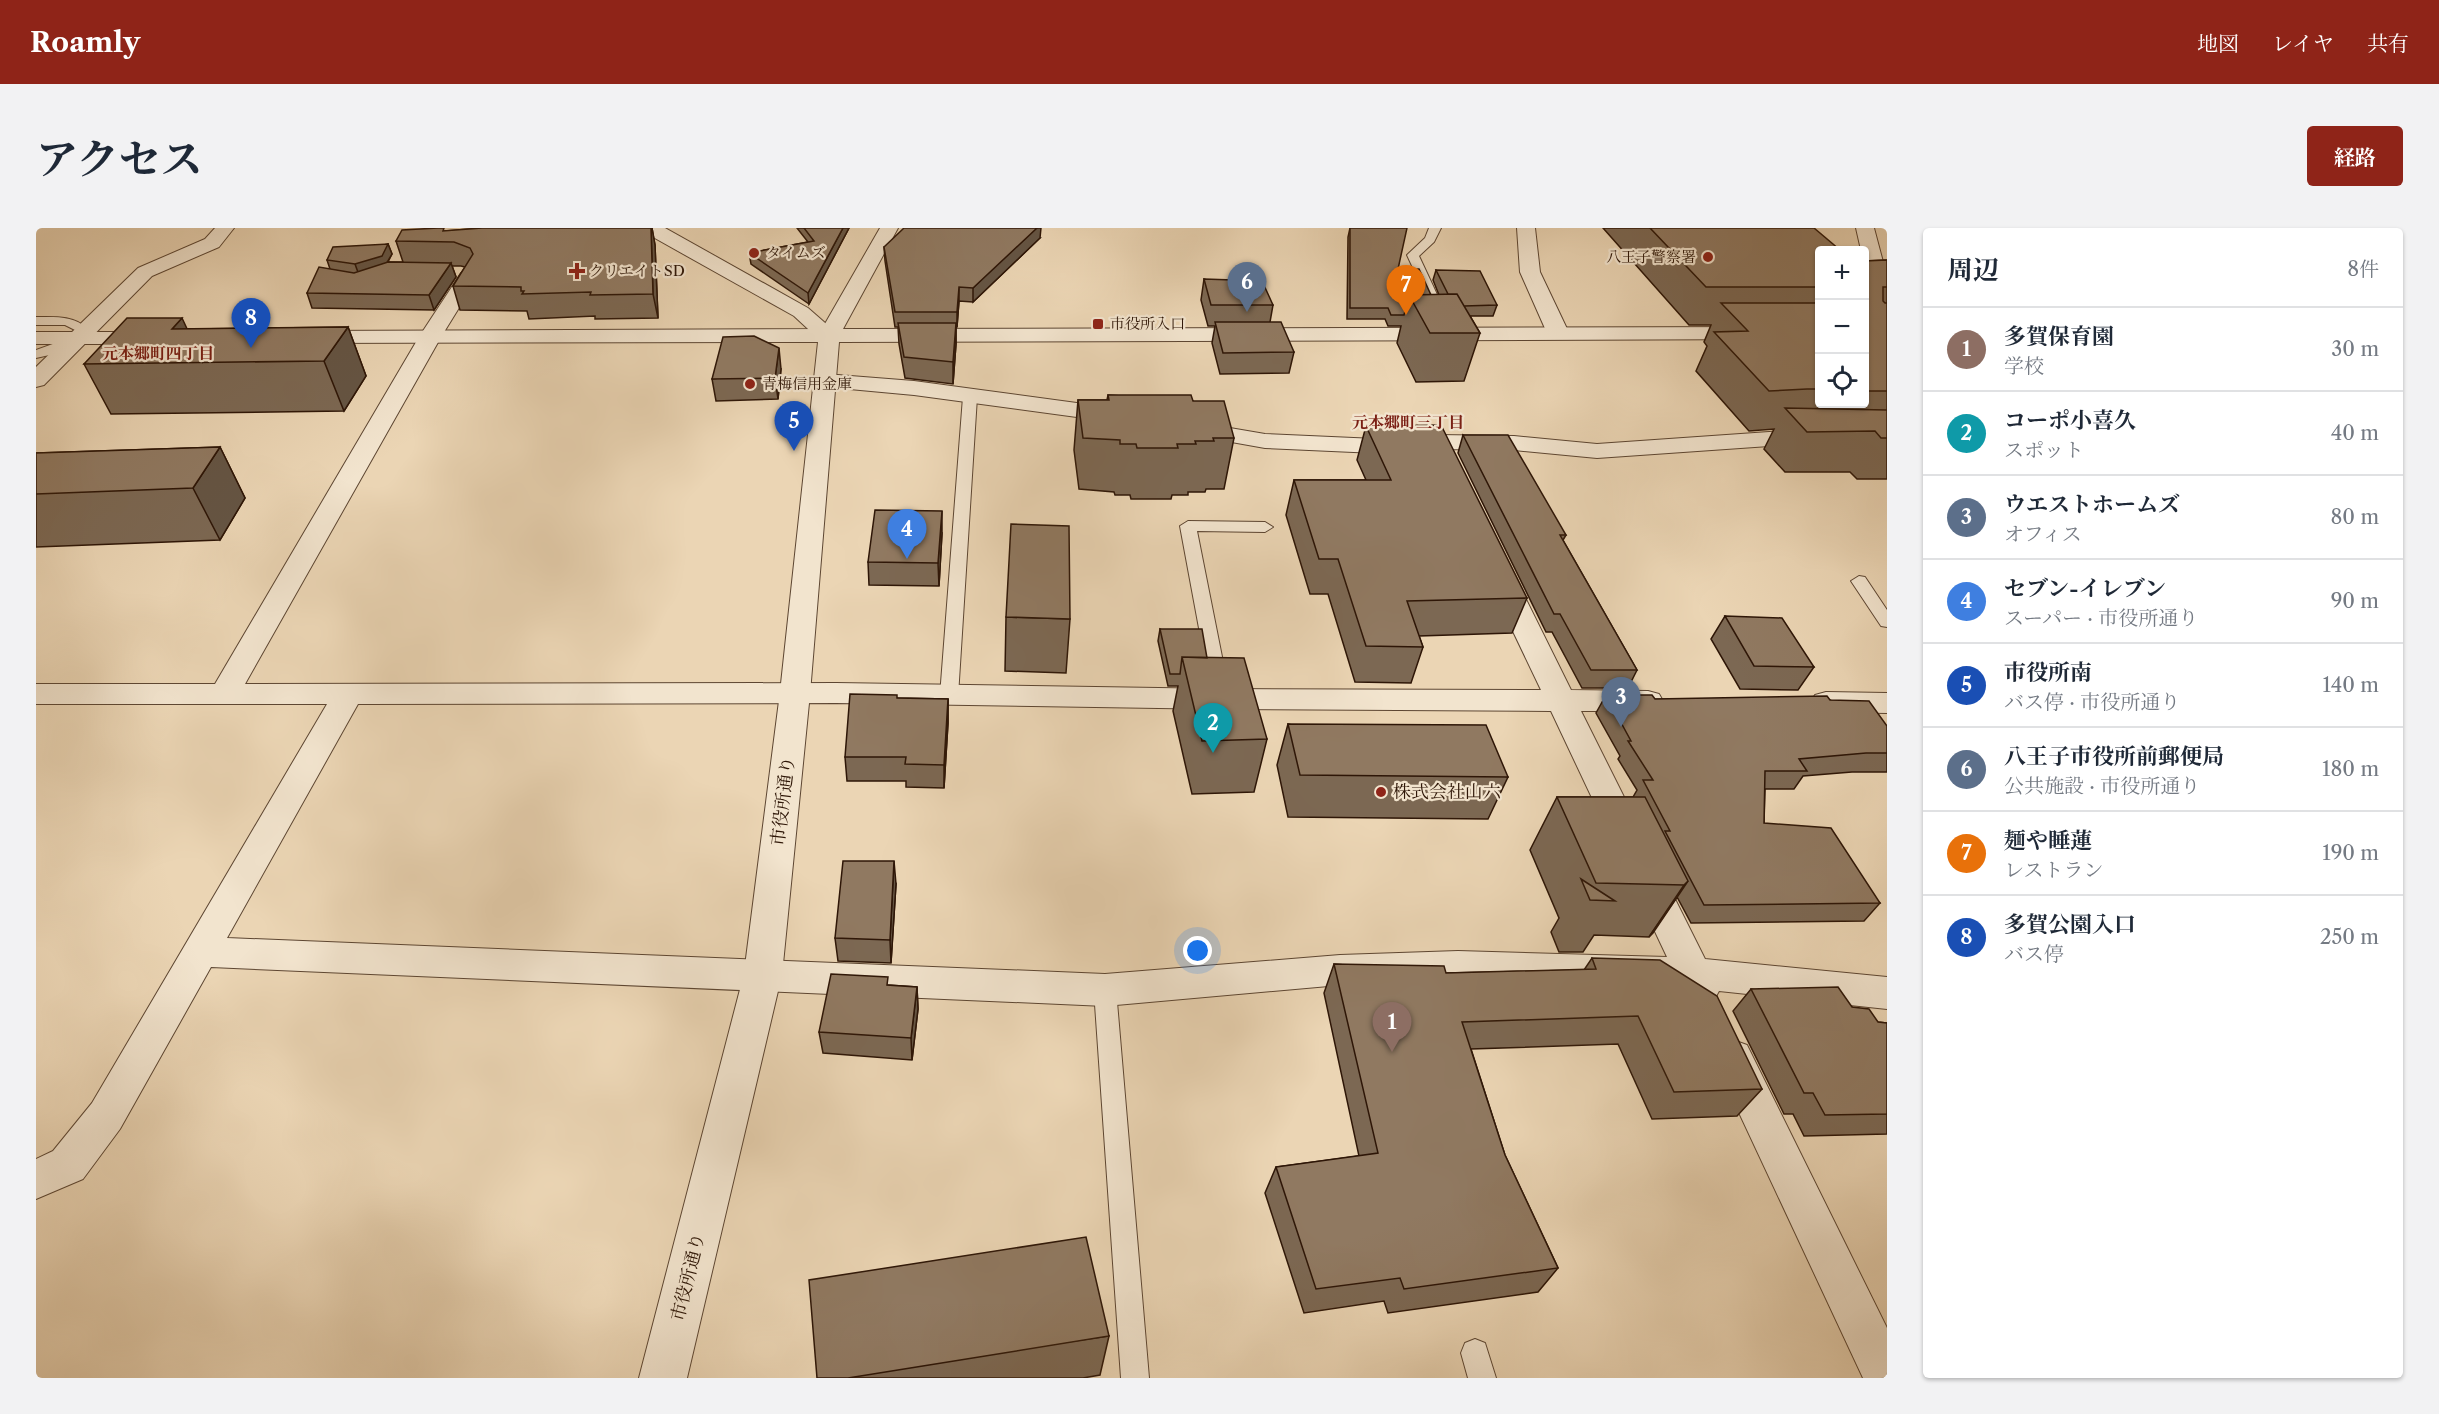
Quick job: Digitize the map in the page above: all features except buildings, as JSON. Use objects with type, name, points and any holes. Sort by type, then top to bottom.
[{"type":"street","points":[[36,380],[81,338],[145,272],[212,243],[225,228]]},
{"type":"street","points":[[651,228],[801,312],[829,336]]},
{"type":"street","name":"市役所通り","points":[[663,1378],[763,974],[795,693],[829,336],[888,228]]},
{"type":"street","points":[[1526,228],[1530,272],[1558,333]]},
{"type":"street","points":[[1865,228],[1883,328]]},
{"type":"street","points":[[225,693],[430,337],[460,274]]},
{"type":"street","points":[[287,337],[1815,333]]},
{"type":"street","points":[[36,338],[168,338]]},
{"type":"street","points":[[825,381],[914,388],[970,397],[1080,409],[1138,419]]},
{"type":"street","points":[[1173,425],[1265,441],[1376,446],[1442,453],[1514,443],[1597,451],[1785,438],[1887,441]]},
{"type":"street","points":[[1488,550],[1887,1378]]},
{"type":"street","points":[[36,694],[795,693],[1676,702]]},
{"type":"street","points":[[36,1179],[68,1165],[89,1141],[106,1116],[348,694]]},
{"type":"street","points":[[1793,702],[1887,703]]},
{"type":"street","points":[[199,952],[1105,990],[1340,970],[1458,966],[1693,974],[1887,993]]},
{"type":"lane","points":[[1435,228],[1430,240],[1413,255],[1449,333]]},
{"type":"lane","points":[[36,321],[64,321],[75,324],[81,329],[81,338],[36,354]]},
{"type":"lane","points":[[949,696],[970,397]]},
{"type":"lane","points":[[1222,699],[1188,526],[1264,527]]},
{"type":"lane","points":[[1859,581],[1887,622]]},
{"type":"lane","points":[[1105,990],[1135,1378]]},
{"type":"place","name":"タイムズ","points":[[754,253]]},
{"type":"place","name":"八王子警察署","points":[[1708,257]]},
{"type":"place","name":"クリエイトSD","points":[[577,271]]},
{"type":"place","name":"八王子市役所前郵便局","points":[[1247,312]]},
{"type":"place","name":"麺や睡蓮","points":[[1406,315]]},
{"type":"place","name":"市役所入口","points":[[1098,324]]},
{"type":"place","name":"多賀公園入口","points":[[251,348]]},
{"type":"place","name":"青梅信用金庫","points":[[750,384]]},
{"type":"place","name":"市役所南","points":[[794,451]]},
{"type":"place","name":"セブン-イレブン","points":[[907,559]]},
{"type":"place","name":"ウエストホームズ","points":[[1621,727]]},
{"type":"place","name":"コーポ小喜久","points":[[1213,753]]},
{"type":"place","name":"株式会社山六","points":[[1381,792]]},
{"type":"place","name":"多賀保育園","points":[[1392,1052]]},
{"type":"district","name":"元本郷町四丁目","points":[[158,353]]},
{"type":"district","name":"元本郷町三丁目","points":[[1408,422]]}]
